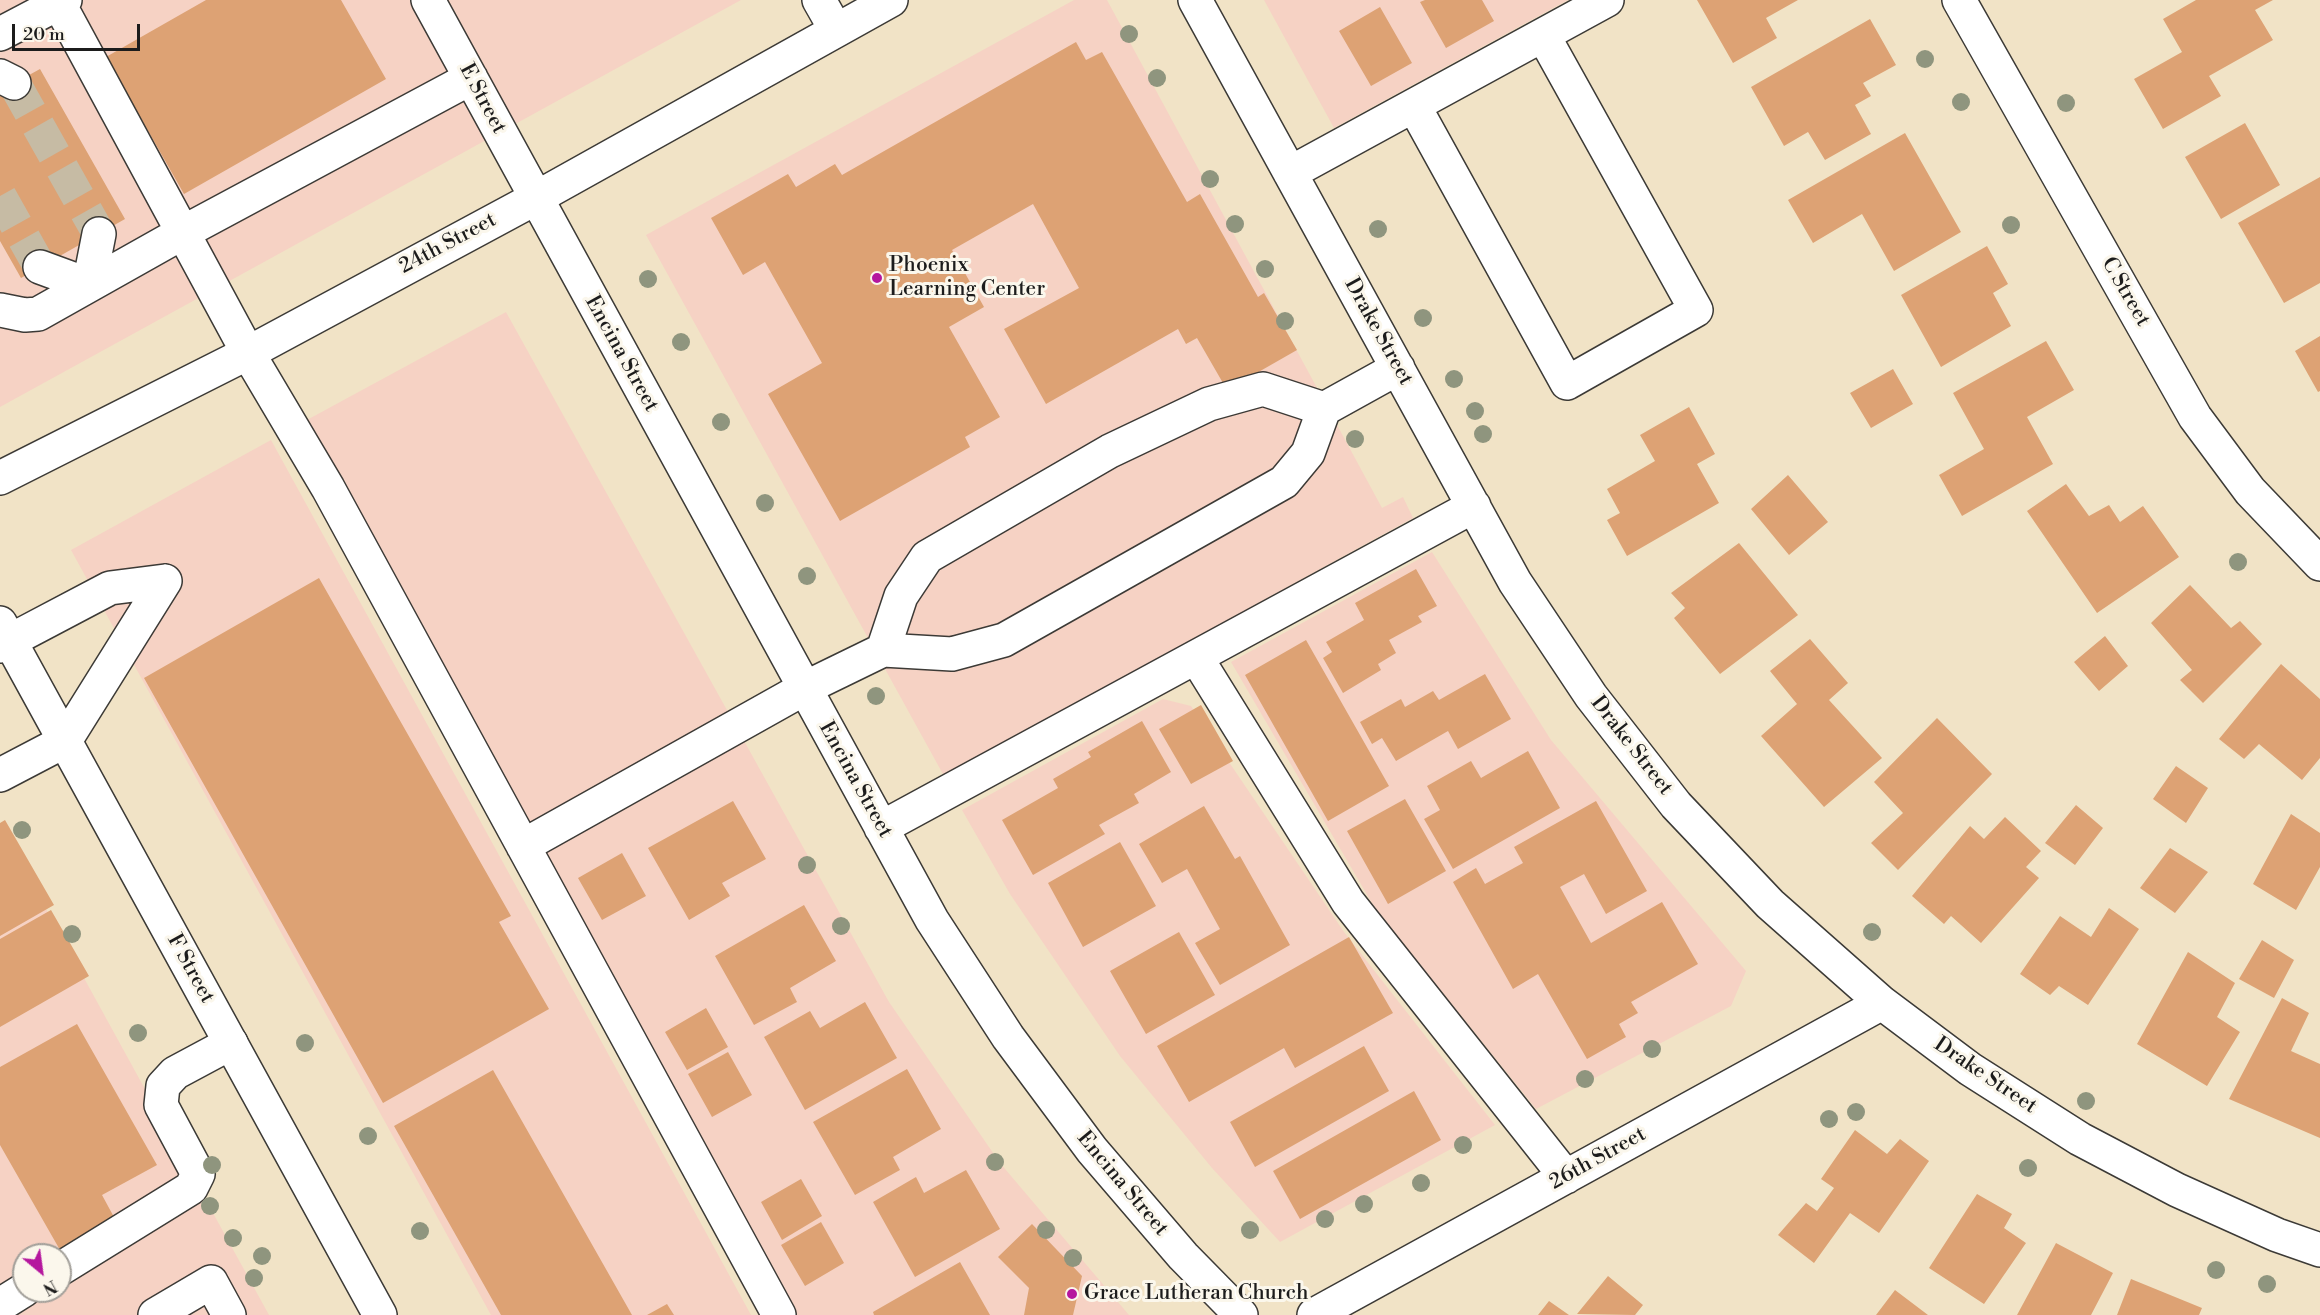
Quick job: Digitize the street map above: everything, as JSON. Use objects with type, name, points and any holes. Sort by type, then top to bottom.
[{"type":"street","name":"E Street","points":[[429,0],[536,198]]},
{"type":"street","points":[[819,0],[836,30]]},
{"type":"street","name":"24th Street","points":[[0,478],[248,353],[536,198],[891,0]]},
{"type":"street","name":"Drake Street","points":[[1195,0],[1515,582],[1591,696],[1676,804],[1770,904],[1882,1003],[1970,1069],[2080,1139],[2177,1190],[2277,1235],[2320,1250]]},
{"type":"street","points":[[1290,173],[1607,0]]},
{"type":"street","name":"C Street","points":[[1959,0],[2195,417],[2250,491],[2320,564]]},
{"type":"street","points":[[0,34],[60,1],[182,233],[248,353],[328,488],[779,1315]]},
{"type":"street","points":[[1414,106],[1566,383],[1696,310],[1543,35]]},
{"type":"street","points":[[0,310],[25,315],[38,314],[182,233],[471,78]]},
{"type":"street","name":"Encina Street","points":[[536,198],[932,920],[1008,1037],[1092,1150],[1183,1256],[1241,1315]]},
{"type":"street","points":[[89,285],[99,234]]},
{"type":"street","points":[[40,267],[89,285]]},
{"type":"street","points":[[523,846],[805,688],[883,650],[952,654],[1004,640],[1284,482],[1308,453],[1324,409],[1398,368]]},
{"type":"street","points":[[883,650],[901,596],[927,557],[1110,451],[1209,404],[1263,389],[1324,409]]},
{"type":"street","points":[[881,828],[1474,506]]},
{"type":"street","points":[[0,775],[65,741],[165,581],[110,588],[3,637]]},
{"type":"street","name":"F Street","points":[[3,637],[65,741],[380,1315]]},
{"type":"street","points":[[1196,657],[1348,902],[1566,1177]]},
{"type":"street","name":"26th Street","points":[[1314,1315],[1882,1003]]},
{"type":"street","points":[[72,1262],[191,1188],[198,1174],[161,1105],[163,1086],[175,1073],[231,1043]]},
{"type":"street","points":[[155,1315],[211,1282],[229,1315]]},
{"type":"shaded area","points":[[0,0],[741,0],[0,407]]},
{"type":"shaded area","points":[[1074,0],[1107,0],[1382,508],[1403,497],[1413,518],[944,776],[646,235]]},
{"type":"shaded area","points":[[1264,0],[1568,0],[1334,128]]},
{"type":"shaded area","points":[[506,312],[889,1002],[1000,1163],[1129,1315],[796,1315],[305,421]]},
{"type":"shaded area","points":[[271,440],[751,1315],[491,1315],[71,550]]},
{"type":"shaded area","points":[[1432,552],[1551,740],[1746,971],[1731,1006],[1536,1109],[1376,910],[1231,662]]},
{"type":"shaded area","points":[[1163,699],[1191,706],[1344,932],[1495,1125],[1280,1242],[1212,1168],[1120,1056],[1010,894],[962,810]]},
{"type":"shaded area","points":[[0,825],[269,1315],[4,1315],[0,1308]]},
{"type":"building","points":[[206,0],[341,0],[386,79],[184,194],[106,57]]},
{"type":"building","points":[[1425,0],[1482,0],[1494,21],[1446,48],[1420,2]]},
{"type":"building","points":[[1697,0],[1798,0],[1766,18],[1777,38],[1733,63]]},
{"type":"building","points":[[2196,0],[2273,0],[2255,10],[2273,40],[2209,76],[2221,96],[2163,129],[2134,79],[2182,52],[2163,19]]},
{"type":"building","points":[[1380,7],[1412,63],[1371,86],[1339,31]]},
{"type":"building","points":[[1870,19],[1896,65],[1863,83],[1871,96],[1855,105],[1871,134],[1825,160],[1808,132],[1784,146],[1751,87]]},
{"type":"building","points":[[1076,42],[1086,60],[1102,52],[1187,202],[1200,194],[1258,297],[1264,293],[1297,350],[1227,390],[1197,338],[1186,344],[1178,329],[1046,404],[1004,329],[1079,288],[1033,204],[952,250],[984,307],[949,327],[1000,417],[965,437],[970,447],[840,521],[768,394],[822,363],[765,262],[743,275],[711,218],[788,174],[796,187],[835,164],[842,175]]},
{"type":"building","points":[[40,69],[125,219],[21,278],[0,241],[0,91]]},
{"type":"building","points":[[2245,123],[2280,185],[2221,219],[2185,157]]},
{"type":"building","points":[[1905,133],[1961,232],[1894,271],[1862,214],[1813,243],[1788,200]]},
{"type":"building","points":[[2320,177],[2320,283],[2284,303],[2238,223]]},
{"type":"building","points":[[1987,246],[2008,284],[1993,293],[2011,326],[1941,367],[1901,295]]},
{"type":"building","points":[[2320,336],[2320,391],[2318,392],[2295,351]]},
{"type":"building","points":[[2046,341],[2074,390],[2027,417],[2053,464],[1962,516],[1939,475],[1984,449],[1953,393]]},
{"type":"building","points":[[1893,369],[1913,404],[1871,428],[1850,393]]},
{"type":"building","points":[[1689,407],[1715,454],[1697,464],[1719,503],[1627,556],[1607,520],[1620,513],[1607,489],[1655,461],[1640,435]]},
{"type":"building","points":[[1788,475],[1828,522],[1789,555],[1751,509]]},
{"type":"building","points":[[2066,484],[2089,516],[2109,505],[2120,522],[2143,506],[2179,557],[2097,613],[2027,511]]},
{"type":"building","points":[[1739,543],[1798,615],[1720,674],[1674,618],[1685,608],[1671,593]]},
{"type":"building","points":[[1416,569],[1437,606],[1418,616],[1422,622],[1389,640],[1396,653],[1378,664],[1381,670],[1343,693],[1323,658],[1332,652],[1326,642],[1364,620],[1355,603]]},
{"type":"building","points":[[319,578],[511,916],[499,922],[549,1009],[383,1103],[144,678]]},
{"type":"building","points":[[2190,585],[2231,628],[2240,621],[2262,644],[2203,703],[2180,680],[2192,670],[2151,623]]},
{"type":"building","points":[[2105,636],[2128,666],[2099,691],[2074,662]]},
{"type":"building","points":[[1810,639],[1848,683],[1829,700],[1882,758],[1824,807],[1761,736],[1797,704],[1770,671]]},
{"type":"building","points":[[1306,640],[1389,786],[1328,821],[1245,675]]},
{"type":"building","points":[[2281,664],[2320,699],[2320,758],[2302,780],[2259,744],[2244,759],[2219,739]]},
{"type":"building","points":[[1485,674],[1511,719],[1458,749],[1448,731],[1396,761],[1382,738],[1372,744],[1360,722],[1401,699],[1405,707],[1433,691],[1439,700]]},
{"type":"building","points":[[1201,705],[1233,761],[1191,784],[1159,729]]},
{"type":"building","points":[[1937,718],[1992,774],[1898,870],[1871,843],[1903,813],[1874,782]]},
{"type":"building","points":[[1142,721],[1171,772],[1134,794],[1139,803],[1099,825],[1105,834],[1033,875],[1002,820],[1058,788],[1053,779],[1091,757],[1088,752]]},
{"type":"building","points":[[1528,751],[1560,808],[1453,869],[1424,819],[1440,810],[1427,786],[1471,761],[1481,778]]},
{"type":"building","points":[[2176,766],[2208,788],[2186,823],[2153,799]]},
{"type":"building","points":[[1405,799],[1446,871],[1388,904],[1347,831]]},
{"type":"building","points":[[733,801],[766,859],[722,883],[730,896],[689,920],[648,848]]},
{"type":"building","points":[[1596,801],[1647,891],[1606,914],[1584,874],[1560,887],[1591,943],[1662,902],[1698,964],[1631,1002],[1638,1013],[1619,1024],[1626,1037],[1587,1059],[1538,974],[1513,989],[1453,882],[1476,868],[1485,884],[1523,863],[1514,847]]},
{"type":"building","points":[[2076,805],[2103,828],[2075,865],[2045,843]]},
{"type":"building","points":[[1204,806],[1235,859],[1240,856],[1290,945],[1220,985],[1195,943],[1220,929],[1187,869],[1162,883],[1139,844]]},
{"type":"building","points":[[2291,814],[2320,833],[2320,867],[2296,910],[2253,884]]},
{"type":"building","points":[[2005,817],[2041,851],[2026,867],[2039,878],[1981,943],[1951,916],[1944,924],[1912,896],[1970,826],[1984,839]]},
{"type":"building","points":[[5,820],[54,905],[0,936],[0,823]]},
{"type":"building","points":[[1120,842],[1156,906],[1083,947],[1048,883]]},
{"type":"building","points":[[2170,848],[2208,872],[2175,913],[2140,888]]},
{"type":"building","points":[[622,853],[646,896],[602,920],[578,878]]},
{"type":"building","points":[[804,905],[836,961],[790,988],[797,1002],[754,1025],[715,956]]},
{"type":"building","points":[[2109,908],[2139,929],[2088,1005],[2059,986],[2050,995],[2020,974],[2060,916],[2091,937]]},
{"type":"building","points":[[51,910],[89,976],[0,1027],[0,939]]},
{"type":"building","points":[[1179,932],[1215,995],[1146,1034],[1110,971]]},
{"type":"building","points":[[1349,937],[1393,1013],[1295,1068],[1284,1048],[1189,1102],[1157,1046]]},
{"type":"building","points":[[2262,940],[2294,960],[2274,998],[2239,979]]},
{"type":"building","points":[[2188,952],[2235,983],[2217,1017],[2240,1032],[2207,1086],[2137,1044]]},
{"type":"building","points":[[2282,998],[2309,1013],[2291,1051],[2320,1064],[2320,1138],[2229,1099]]},
{"type":"building","points":[[865,1002],[897,1058],[805,1110],[764,1037],[810,1011],[820,1028]]},
{"type":"building","points":[[706,1008],[728,1047],[687,1070],[665,1032]]},
{"type":"building","points":[[77,1024],[157,1165],[102,1195],[115,1219],[72,1243],[56,1243],[0,1145],[0,1067]]},
{"type":"building","points":[[1364,1046],[1389,1091],[1255,1167],[1230,1122]]},
{"type":"building","points":[[728,1052],[752,1095],[712,1117],[688,1074]]},
{"type":"building","points":[[907,1069],[941,1129],[893,1157],[900,1170],[855,1195],[813,1122]]},
{"type":"building","points":[[493,1070],[632,1315],[501,1315],[394,1126]]},
{"type":"building","points":[[1414,1091],[1441,1140],[1300,1219],[1273,1171]]},
{"type":"building","points":[[1855,1130],[1887,1154],[1900,1139],[1929,1161],[1879,1233],[1850,1213],[1814,1263],[1778,1235],[1806,1203],[1817,1211],[1834,1188],[1821,1179]]},
{"type":"building","points":[[966,1170],[1000,1229],[915,1277],[873,1202],[916,1177],[924,1193]]},
{"type":"building","points":[[801,1179],[822,1216],[782,1240],[761,1202]]},
{"type":"building","points":[[1977,1194],[2012,1214],[2004,1228],[2026,1243],[1984,1304],[1929,1268]]},
{"type":"building","points":[[821,1222],[844,1263],[805,1286],[781,1245]]},
{"type":"building","points":[[1032,1224],[1082,1276],[1073,1315],[1024,1315],[1029,1288],[998,1257]]},
{"type":"building","points":[[2056,1243],[2113,1273],[2091,1315],[2017,1315]]},
{"type":"building","points":[[960,1262],[990,1315],[874,1315],[873,1312]]},
{"type":"building","points":[[1608,1276],[1643,1305],[1635,1315],[1577,1314]]},
{"type":"building","points":[[2131,1279],[2202,1308],[2199,1315],[2117,1315]]},
{"type":"building","points":[[1895,1290],[1928,1315],[1876,1315]]},
{"type":"building","points":[[1549,1301],[1569,1315],[1538,1315]]},
{"type":"building","points":[[667,1304],[674,1315],[647,1315]]},
{"type":"tunnel","points":[[14,83],[99,234]]},
{"type":"tunnel","points":[[0,196],[40,267]]},
{"type":"place","name":"Phoenix Learning Center","points":[[877,278]]},
{"type":"place","name":"Grace Lutheran Church","points":[[1072,1294]]}]
